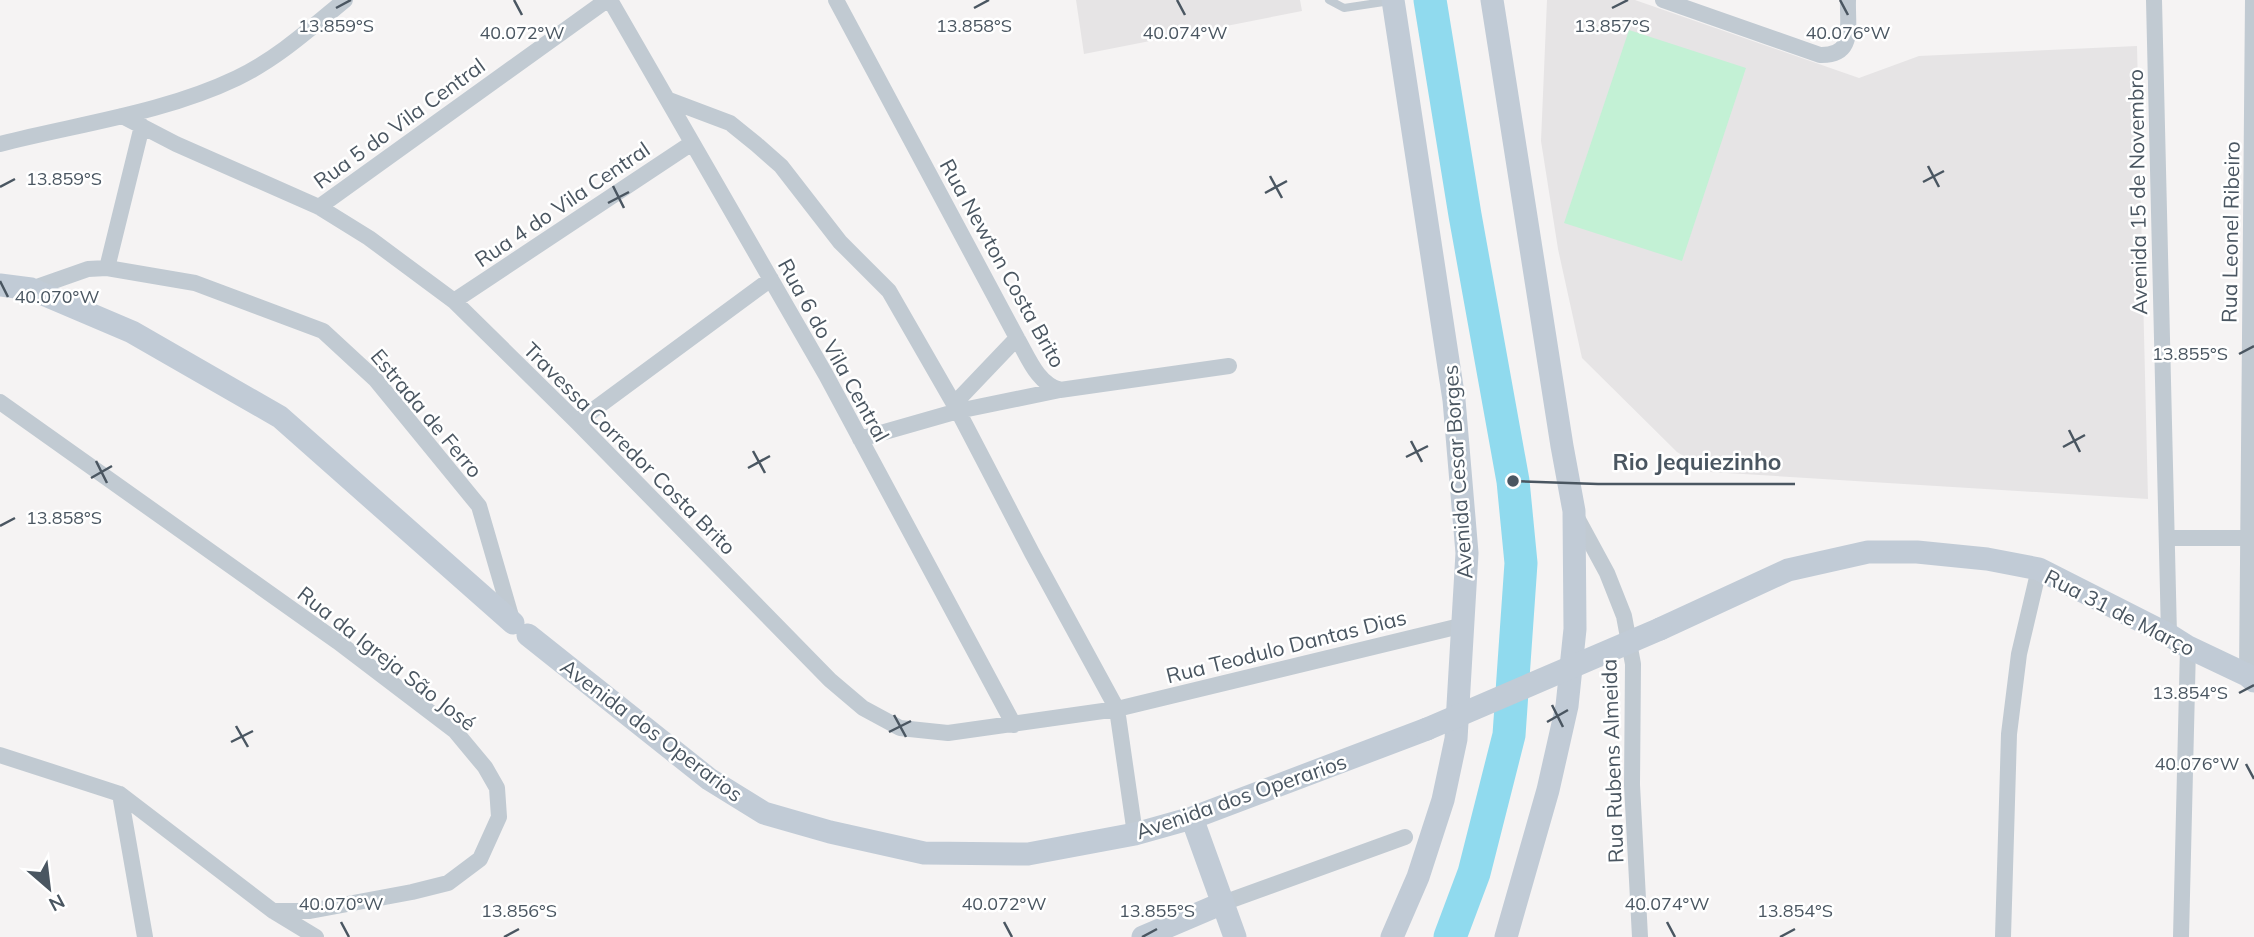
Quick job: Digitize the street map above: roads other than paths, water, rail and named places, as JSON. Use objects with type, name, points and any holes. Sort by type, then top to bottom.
[{"type":"street","points":[[0,144],[122,116],[178,100],[237,78],[290,45],[345,0]]},
{"type":"street","name":"Rua 6 do Vila Central","points":[[608,0],[669,100],[771,279],[1014,725]]},
{"type":"street","name":"Rua 5 do Vila Central","points":[[319,207],[608,0]]},
{"type":"street","name":"Rua Newton Costa Brito","points":[[836,0],[1017,338],[1039,376],[1049,387],[1060,390],[1229,366]]},
{"type":"street","name":"Avenida Cesar Borges","points":[[1392,937],[1418,877],[1443,800],[1456,739],[1467,553],[1454,400],[1393,0]]},
{"type":"street","points":[[1492,0],[1574,511],[1575,629],[1567,706],[1548,790],[1506,937]]},
{"type":"street","points":[[1663,0],[1685,3],[1820,55],[1841,53],[1847,44],[1848,0]]},
{"type":"street","name":"Avenida 15 de Novembro","points":[[2154,0],[2167,538],[2178,641],[2181,937]]},
{"type":"street","name":"Rua Leonel Ribeiro","points":[[2250,678],[2248,538],[2253,0]]},
{"type":"street","points":[[669,100],[730,123],[781,166],[840,242],[889,291],[956,408],[1117,709],[1135,834]]},
{"type":"street","name":"Travessa Corredor Costa Brito","points":[[122,116],[176,144],[319,207],[369,238],[454,301],[830,680],[863,708],[900,728],[948,733],[1117,709]]},
{"type":"street","points":[[107,268],[142,126]]},
{"type":"street","name":"Rua 4 do Vila Central","points":[[454,301],[692,143]]},
{"type":"street","name":"Estrada de Ferro","points":[[31,289],[88,269],[107,268],[195,283],[323,331],[376,379],[479,506],[521,629]]},
{"type":"street","points":[[577,422],[771,279]]},
{"type":"street","name":"Avenida dos Operarios","points":[[0,285],[31,289],[132,332],[280,417],[521,629],[709,779],[764,813],[830,832],[924,853],[1028,855],[1135,834],[1192,818],[1427,729],[1660,629]]},
{"type":"street","points":[[956,408],[1017,338]]},
{"type":"street","points":[[860,439],[956,408],[1060,390]]},
{"type":"street","name":"Rua da Igreja São José","points":[[0,402],[338,642],[454,731],[485,767],[497,788],[499,817],[480,859],[448,883],[310,911],[273,911]]},
{"type":"street","name":"Rua Rubens Almeida","points":[[1574,511],[1607,573],[1624,616],[1633,664],[1632,774],[1640,937]]},
{"type":"street","points":[[2167,538],[2248,538]]},
{"type":"street","name":"Rua 31 de Março","points":[[1660,629],[1788,570],[1868,552],[1931,554],[1987,559],[2039,569],[2250,678]]},
{"type":"street","points":[[2003,937],[2009,734],[2019,654],[2039,569]]},
{"type":"street","name":"Rua Teodulo Dantas Dias","points":[[1117,709],[1464,625]]},
{"type":"street","points":[[0,755],[120,794],[273,911],[316,937]]},
{"type":"street","points":[[120,794],[145,937]]},
{"type":"street","points":[[1192,818],[1234,937]]},
{"type":"street","points":[[1143,937],[1223,903],[1405,836]]},
{"type":"lane","points":[[1329,0],[1344,8],[1366,2],[1393,0]]},
{"type":"waterway","points":[[1430,0],[1513,481],[1521,563],[1509,735],[1474,873],[1450,937]]},
{"type":"place","name":"Rio Jequiezinho","points":[[1513,481]]}]
